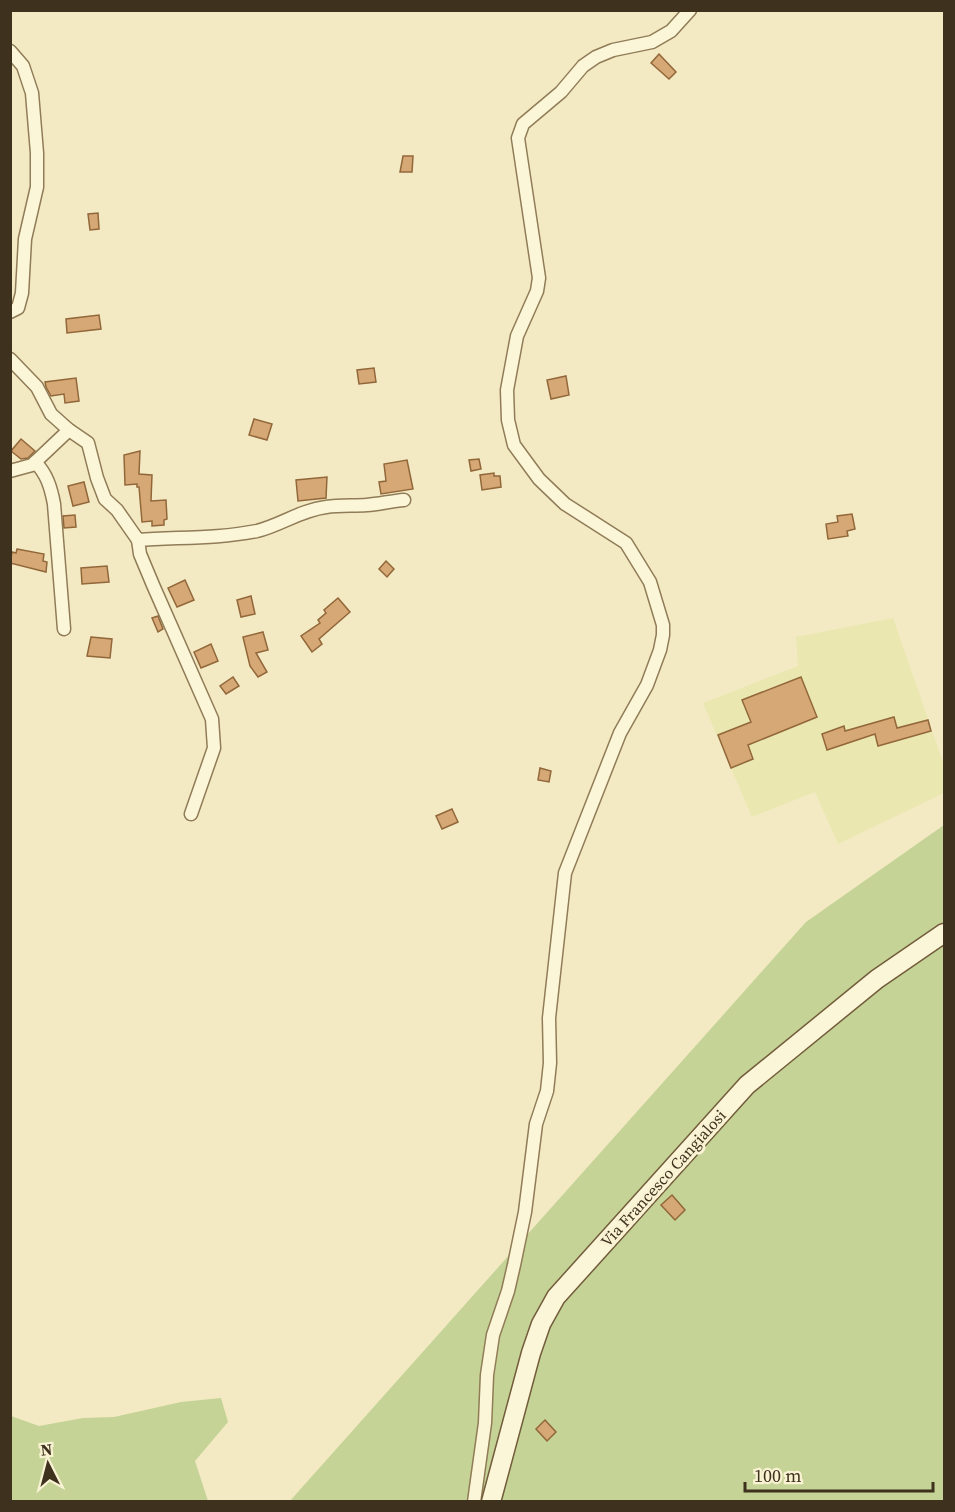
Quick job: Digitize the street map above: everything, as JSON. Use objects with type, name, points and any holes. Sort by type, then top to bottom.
[{"type":"street","points":[[474,1502],[493,1335],[508,1291],[525,1212],[536,1124],[547,1091],[550,1063],[549,1018],[565,873],[620,733],[647,685],[663,635],[663,625],[650,582],[626,543],[565,504],[539,479],[514,445],[508,420],[507,390],[517,336],[537,291],[539,278],[518,138],[523,124],[561,92],[583,66],[596,57],[613,50],[652,42],[672,31],[690,10]]},
{"type":"street","points":[[10,51],[23,66],[32,93],[37,153],[37,188],[25,239],[22,293],[18,308],[10,312]]},
{"type":"street","points":[[10,359],[37,387],[51,414],[69,430],[88,442],[105,499],[117,510],[138,540],[140,554],[212,719],[214,748],[191,814]]},
{"type":"street","points":[[10,471],[22,470],[35,462],[69,430]]},
{"type":"street","points":[[35,462],[46,476],[54,504],[64,629]]},
{"type":"street","points":[[138,540],[237,535],[270,527],[303,512],[325,507],[368,505],[404,500]]},
{"type":"street","name":"Via Francesco Cangialosi","points":[[491,1502],[531,1353],[541,1324],[556,1297],[747,1085],[877,980],[945,933]]},
{"type":"shaded area","points":[[893,618],[944,765],[944,793],[838,844],[815,792],[752,817],[703,703],[798,666],[796,637]]},
{"type":"green space","points":[[944,825],[944,1501],[289,1502],[806,922]]},
{"type":"green space","points":[[221,1398],[228,1422],[195,1461],[208,1501],[11,1501],[11,1416],[39,1426],[83,1418],[114,1417],[181,1402]]},
{"type":"building","points":[[659,54],[676,72],[669,79],[651,63]]},
{"type":"building","points":[[403,156],[413,156],[412,172],[400,172]]},
{"type":"building","points":[[98,213],[99,229],[90,230],[88,214]]},
{"type":"building","points":[[99,315],[101,329],[67,333],[66,319]]},
{"type":"building","points":[[374,368],[376,382],[359,384],[357,370]]},
{"type":"building","points":[[566,376],[569,395],[551,399],[547,380]]},
{"type":"building","points":[[76,378],[79,401],[65,403],[64,394],[51,396],[46,387],[45,382]]},
{"type":"building","points":[[254,419],[272,424],[267,440],[249,435]]},
{"type":"building","points":[[21,439],[35,451],[28,458],[21,459],[11,451]]},
{"type":"building","points":[[140,451],[139,474],[152,475],[151,501],[166,500],[167,519],[164,520],[164,525],[152,526],[152,521],[142,522],[139,487],[137,484],[125,485],[124,455]]},
{"type":"building","points":[[479,459],[481,469],[471,471],[469,460]]},
{"type":"building","points":[[407,460],[413,489],[381,494],[379,482],[386,481],[384,464]]},
{"type":"building","points":[[494,473],[494,476],[500,476],[501,487],[482,490],[480,475]]},
{"type":"building","points":[[327,477],[326,498],[298,501],[296,480]]},
{"type":"building","points":[[84,482],[89,502],[73,506],[68,486]]},
{"type":"building","points":[[852,514],[855,529],[847,531],[848,536],[828,539],[826,524],[838,522],[837,516]]},
{"type":"building","points":[[75,515],[76,527],[64,528],[63,516]]},
{"type":"building","points":[[17,549],[44,554],[43,561],[47,562],[46,572],[10,563],[12,552],[16,553]]},
{"type":"building","points":[[386,561],[394,569],[387,577],[379,569]]},
{"type":"building","points":[[107,566],[109,582],[82,584],[81,568]]},
{"type":"building","points":[[185,580],[194,600],[177,607],[168,588]]},
{"type":"building","points":[[251,596],[255,614],[241,617],[237,600]]},
{"type":"building","points":[[338,598],[350,612],[319,639],[322,644],[312,652],[301,636],[320,623],[318,620],[326,613],[324,610]]},
{"type":"building","points":[[158,616],[163,629],[158,632],[152,618]]},
{"type":"building","points":[[263,632],[268,650],[256,653],[267,672],[258,677],[250,666],[243,637]]},
{"type":"building","points":[[91,637],[112,639],[110,658],[87,656]]},
{"type":"building","points":[[211,644],[218,661],[201,668],[194,652]]},
{"type":"building","points":[[233,677],[239,686],[226,694],[220,686]]},
{"type":"building","points":[[801,677],[817,717],[748,745],[753,759],[731,768],[718,735],[751,722],[742,700]]},
{"type":"building","points":[[894,717],[897,728],[928,720],[931,731],[878,746],[875,734],[827,750],[822,734],[844,726],[845,731]]},
{"type":"building","points":[[540,768],[551,771],[549,782],[538,780]]},
{"type":"building","points":[[452,809],[458,822],[442,829],[436,816]]},
{"type":"building","points":[[672,1195],[685,1210],[675,1220],[661,1205]]},
{"type":"building","points":[[545,1420],[556,1432],[547,1441],[536,1429]]}]
